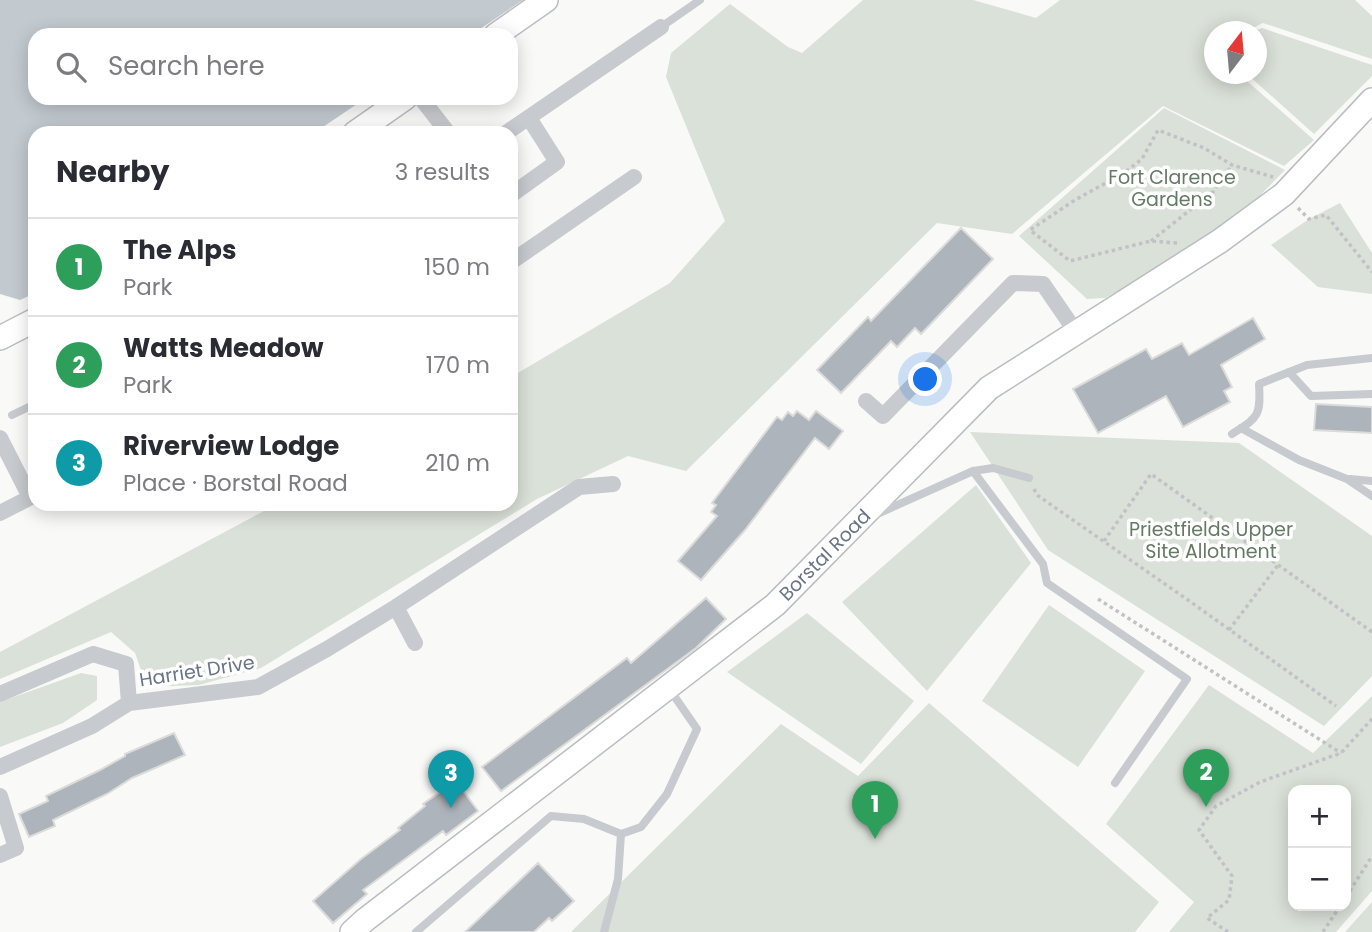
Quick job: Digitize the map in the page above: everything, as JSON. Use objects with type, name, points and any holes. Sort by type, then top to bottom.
[{"type":"street","points":[[506,28],[546,0]]},
{"type":"street","points":[[517,126],[661,27]]},
{"type":"street","name":"Borstal Road","points":[[352,932],[775,605],[989,388],[1220,241],[1285,184],[1372,100]]},
{"type":"street","points":[[365,126],[395,105]]},
{"type":"street","points":[[426,105],[443,126]]},
{"type":"street","points":[[518,190],[557,162],[529,118]]},
{"type":"street","points":[[518,257],[635,177]]},
{"type":"street","points":[[866,401],[883,416],[1013,283],[1043,284],[1076,332]]},
{"type":"street","points":[[0,338],[28,324]]},
{"type":"street","points":[[0,438],[28,487]]},
{"type":"street","name":"Harriet Drive","points":[[0,767],[92,726],[129,703],[258,687],[396,607],[579,487],[613,484]]},
{"type":"street","points":[[0,513],[28,499]]},
{"type":"street","points":[[396,607],[415,642]]},
{"type":"street","points":[[0,694],[93,654],[126,664],[129,703]]},
{"type":"street","points":[[0,796],[16,848],[0,855]]},
{"type":"lane","points":[[661,27],[700,0]]},
{"type":"lane","points":[[1232,435],[1255,418],[1260,405],[1259,384],[1307,365],[1372,358]]},
{"type":"lane","points":[[1289,372],[1311,396],[1372,394]]},
{"type":"lane","points":[[12,415],[28,407]]},
{"type":"lane","points":[[1241,428],[1299,460],[1347,479],[1372,496]]},
{"type":"lane","points":[[856,523],[973,471],[993,468],[1028,478]]},
{"type":"lane","points":[[973,471],[1043,564],[1047,583],[1187,679],[1115,783]]},
{"type":"lane","points":[[1347,479],[1372,481]]},
{"type":"lane","points":[[416,932],[551,816],[584,819],[621,834],[641,827],[667,794],[697,729],[668,687]]},
{"type":"lane","points":[[604,932],[618,880],[621,834]]},
{"type":"path","points":[[1177,243],[1151,241],[1070,261],[1030,230],[1075,200],[1124,173],[1142,159],[1158,130],[1203,148],[1232,164],[1285,184],[1309,219],[1326,215],[1372,272]]},
{"type":"path","points":[[1151,241],[1214,191],[1232,164]]},
{"type":"path","points":[[1104,541],[1151,474],[1372,632]]},
{"type":"path","points":[[1028,478],[1037,495],[1336,706]]},
{"type":"path","points":[[1229,629],[1278,565]]},
{"type":"path","points":[[1089,593],[1341,753]]},
{"type":"path","points":[[1228,932],[1207,918],[1229,900],[1232,876],[1199,830],[1216,806],[1260,782],[1341,753],[1372,719]]},
{"type":"path","points":[[1351,889],[1372,856]]},
{"type":"path","points":[[1323,932],[1337,911]]},
{"type":"green space","points":[[863,0],[973,0],[1036,18],[1060,0],[1355,0],[1372,16],[1372,59],[1267,24],[1267,21],[1204,21],[1204,84],[1250,84],[1314,140],[1284,166],[1163,106],[1012,234],[937,223],[686,471],[628,456],[518,511],[518,373],[670,283],[725,221],[666,77],[671,53],[730,4],[788,47],[802,53]]},
{"type":"green space","points":[[1267,30],[1372,65],[1372,76],[1314,134],[1258,84],[1267,84]]},
{"type":"green space","name":"Fort Clarence Gardens","points":[[1164,108],[1285,170],[1221,235],[1105,298],[1087,299],[1019,236]]},
{"type":"green space","points":[[1340,203],[1372,253],[1372,294],[1318,287],[1271,245],[1309,219]]},
{"type":"green space","name":"Priestfields Upper Site Allotment","points":[[970,432],[1239,443],[1372,536],[1372,676],[1324,726],[1048,550]]},
{"type":"green space","points":[[976,485],[1031,563],[927,691],[842,602]]},
{"type":"green space","points":[[264,511],[517,511],[261,668],[199,685],[147,687],[135,653],[111,632],[0,679],[0,652]]},
{"type":"green space","points":[[1049,605],[1145,671],[1078,767],[982,701]]},
{"type":"green space","points":[[807,613],[914,701],[861,764],[727,672]]},
{"type":"green space","points":[[81,673],[97,676],[97,700],[63,723],[0,747],[0,702]]},
{"type":"green space","points":[[1209,685],[1313,753],[1372,696],[1372,891],[1336,932],[1169,932],[1194,902],[1106,824]]},
{"type":"green space","points":[[929,703],[1159,902],[1135,932],[571,932],[781,724],[858,776]]},
{"type":"green space","points":[[1372,902],[1372,932],[1345,932]]},
{"type":"shaded area","points":[[0,0],[523,0],[481,28],[28,28],[28,105],[356,105],[324,126],[28,126],[28,296],[20,300],[0,294]]},
{"type":"building","points":[[961,228],[993,259],[921,334],[915,328],[897,347],[891,341],[841,393],[817,370],[868,317],[871,321]]},
{"type":"building","points":[[1253,318],[1265,339],[1221,365],[1232,387],[1224,391],[1230,402],[1183,427],[1166,396],[1098,433],[1073,389],[1146,349],[1152,359],[1182,343],[1189,355]]},
{"type":"building","points":[[1316,404],[1372,407],[1372,433],[1314,430]]},
{"type":"building","points":[[797,411],[809,420],[816,411],[843,431],[829,449],[815,438],[745,530],[701,580],[678,561],[717,516],[711,512],[716,505],[712,503],[777,417],[782,420],[788,412],[793,416]]},
{"type":"building","points":[[706,598],[726,619],[696,648],[501,791],[482,767],[627,658],[631,663]]},
{"type":"building","points":[[174,733],[185,755],[132,778],[107,794],[53,820],[55,826],[29,837],[19,814],[48,801],[46,796],[100,770],[125,754]]},
{"type":"building","points":[[456,781],[478,811],[446,835],[443,831],[363,890],[367,894],[333,923],[313,901],[361,859],[400,830],[398,828],[425,806],[423,804]]},
{"type":"building","points":[[538,863],[574,901],[552,921],[549,918],[534,932],[465,932]]},
{"type":"place","name":"Watts Meadow","points":[[1206,807]]},
{"type":"place","name":"Riverview Lodge","points":[[451,808]]},
{"type":"place","name":"The Alps","points":[[875,839]]}]
